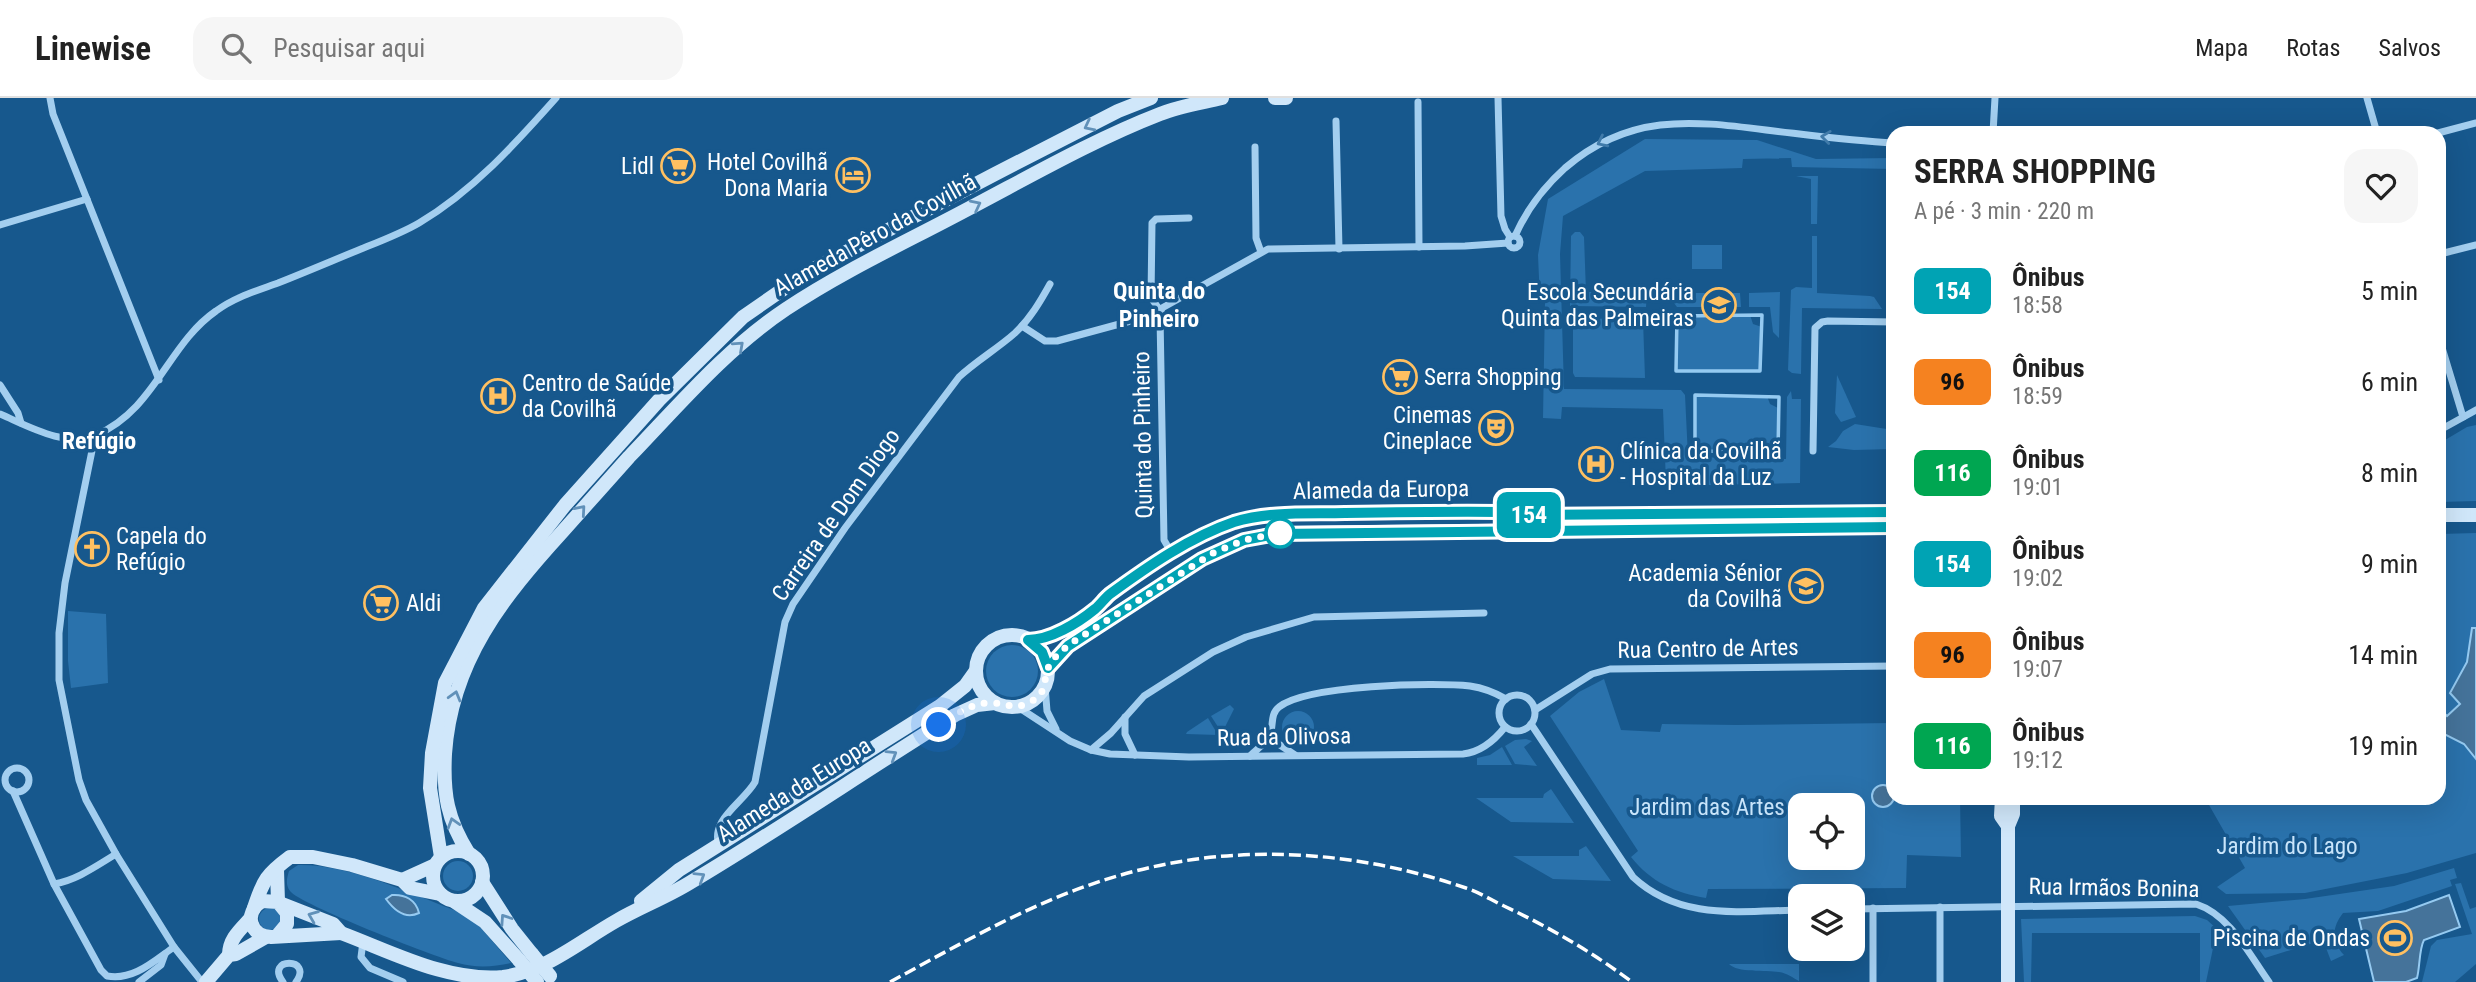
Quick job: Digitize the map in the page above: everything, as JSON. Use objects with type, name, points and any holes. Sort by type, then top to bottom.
[{"type":"main road","name":"Alameda Pêro da Covilhã","points":[[547,980],[485,922],[440,894],[433,881],[438,861],[430,788],[435,730],[445,683],[484,608],[565,505],[659,400],[743,317],[808,272],[1118,111],[1151,98]]},
{"type":"main road","name":"Alameda Pêro da Covilhã","points":[[525,957],[512,929],[482,882],[480,864],[469,854],[454,831],[447,804],[444,767],[446,735],[461,676],[494,614],[526,572],[616,471],[716,366],[786,309],[876,257],[1104,140],[1160,114],[1222,98]]},
{"type":"main road","points":[[1275,98],[1286,98]]},
{"type":"main road","name":"Alameda da Europa","points":[[618,920],[679,870],[940,706],[965,686],[975,672],[981,652],[998,637],[1008,635],[1028,640],[1055,634],[1172,554],[1212,531],[1234,523],[1253,517],[1289,514],[1495,511],[1521,515],[1886,512]]},
{"type":"main road","points":[[2446,515],[2476,515]]},
{"type":"main road","name":"Alameda da Europa","points":[[1048,668],[1068,646],[1202,559],[1244,540],[1276,534],[1886,527]]},
{"type":"main road","points":[[1018,707],[1034,700],[1045,686],[1048,668],[1042,652],[1028,640]]},
{"type":"main road","points":[[975,672],[981,691],[995,703]]},
{"type":"main road","name":"Alameda da Europa","points":[[271,937],[341,933],[437,970],[460,976],[502,979],[548,963],[618,920],[689,884],[955,715],[977,705],[995,703],[1018,707]]},
{"type":"main road","points":[[2002,805],[2001,816],[2008,826]]},
{"type":"main road","points":[[2008,982],[2008,826],[2013,805]]},
{"type":"main road","points":[[402,880],[454,851],[469,854]]},
{"type":"main road","points":[[271,937],[255,931],[252,914],[263,881],[290,857],[313,857],[352,865],[402,880],[410,888],[440,894]]},
{"type":"main road","points":[[203,982],[229,955],[285,930],[288,919],[280,903],[277,870]]},
{"type":"main road","points":[[455,902],[471,898],[477,893],[482,882]]},
{"type":"main road","points":[[229,955],[229,946],[234,936],[252,914],[267,900],[280,903]]},
{"type":"main road","name":"Alameda da Europa","points":[[280,903],[333,924],[341,933]]},
{"type":"street","points":[[50,98],[53,114],[159,380]]},
{"type":"street","points":[[0,414],[69,439],[94,436],[135,408],[159,380],[191,332],[213,312],[234,299],[279,283],[419,223],[471,185],[500,159],[556,98]]},
{"type":"street","points":[[1498,98],[1501,216],[1511,239],[1545,189],[1559,174],[1590,148],[1640,128],[1699,122],[1886,142]]},
{"type":"street","points":[[1993,126],[1995,98]]},
{"type":"street","points":[[2367,98],[2375,126]]},
{"type":"street","points":[[1418,102],[1419,247]]},
{"type":"street","points":[[1336,121],[1339,249]]},
{"type":"street","points":[[2446,131],[2476,123]]},
{"type":"street","points":[[1255,147],[1256,238],[1261,251]]},
{"type":"street","points":[[0,225],[87,199]]},
{"type":"street","name":"Quinta do Pinheiro","points":[[1172,554],[1164,540],[1160,312],[1151,298],[1152,223],[1156,219],[1189,218]]},
{"type":"street","name":"Quinta do Pinheiro","points":[[1022,326],[1045,341],[1057,341],[1160,312],[1261,251],[1494,245],[1511,239]]},
{"type":"street","points":[[2446,252],[2476,245]]},
{"type":"street","name":"Carreira de Dom Diogo","points":[[719,846],[716,837],[721,822],[755,782],[785,622],[793,604],[845,528],[959,377],[1022,326],[1050,284]]},
{"type":"street","points":[[1813,451],[1815,328],[1828,321],[1886,322]]},
{"type":"street","points":[[2446,361],[2463,417]]},
{"type":"street","points":[[0,385],[21,423]]},
{"type":"street","points":[[2446,427],[2476,410]]},
{"type":"street","points":[[94,436],[65,583],[59,633],[59,680],[79,780],[86,800],[174,947],[203,982]]},
{"type":"street","points":[[1091,750],[1111,733],[1144,696],[1213,652],[1246,636],[1314,617],[1484,614]]},
{"type":"street","name":"Rua Centro de Artes","points":[[1535,710],[1592,674],[1610,669],[1886,666]]},
{"type":"street","points":[[1045,686],[1046,711],[1059,733]]},
{"type":"street","points":[[1250,756],[1270,733],[1272,716],[1279,706],[1326,691],[1351,687],[1467,686],[1494,691],[1506,699],[1521,696],[1531,702],[1535,710],[1531,724],[1518,731],[1505,727],[1499,718],[1499,712],[1506,699]]},
{"type":"street","name":"Rua da Olivosa","points":[[1018,707],[1070,741],[1110,754],[1189,757],[1471,753],[1495,739],[1505,727]]},
{"type":"street","points":[[1125,716],[1125,734],[1135,755]]},
{"type":"street","points":[[1531,724],[1633,877],[1655,895],[1673,904],[1694,908],[1788,909]]},
{"type":"street","points":[[1270,733],[1277,743],[1295,755]]},
{"type":"street","points":[[13,790],[54,884],[101,970],[107,976],[125,977],[174,947]]},
{"type":"street","points":[[54,884],[83,874],[116,854]]},
{"type":"street","name":"Rua Irmãos Bonina","points":[[2007,906],[2196,904],[2211,909],[2226,923],[2269,982]]},
{"type":"street","points":[[1865,908],[2007,906]]},
{"type":"street","points":[[1940,907],[1940,982]]},
{"type":"street","points":[[1873,908],[1873,982]]},
{"type":"street","points":[[363,941],[361,957],[370,968],[403,982]]},
{"type":"street","points":[[139,982],[161,965],[166,953]]},
{"type":"street","points":[[283,982],[279,978],[279,971],[283,964],[290,962],[300,971],[300,978],[296,982]]},
{"type":"green space","points":[[1645,139],[1757,140],[1816,159],[1886,158],[1886,169],[1792,167],[1791,158],[1743,159],[1742,168],[1645,171],[1563,216],[1560,254],[1564,389],[1681,390],[1685,395],[1688,457],[1786,459],[1787,397],[1791,391],[1792,399],[1801,399],[1800,483],[1664,486],[1663,409],[1562,407],[1561,419],[1543,418],[1545,301],[1540,301],[1538,255],[1548,199]]},
{"type":"green space","points":[[1796,176],[1818,176],[1817,224],[1811,224],[1811,179]]},
{"type":"green space","points":[[1580,232],[1584,237],[1586,292],[1647,292],[1646,307],[1570,306],[1571,236]]},
{"type":"green space","points":[[1812,236],[1817,236],[1817,293],[1870,296],[1874,297],[1882,309],[1802,308],[1801,374],[1792,373],[1788,370],[1791,290],[1796,287],[1812,288]]},
{"type":"green space","points":[[1692,245],[1722,245],[1722,269],[1692,269]]},
{"type":"green space","points":[[1780,292],[1779,338],[1773,332],[1770,307],[1749,307],[1749,293]]},
{"type":"green space","points":[[1674,293],[1740,293],[1741,307],[1677,307]]},
{"type":"green space","points":[[1750,315],[1753,324],[1762,327],[1760,371],[1676,371],[1677,316]]},
{"type":"green space","points":[[1577,318],[1643,320],[1645,378],[1575,377],[1573,321]]},
{"type":"green space","points":[[1837,375],[1856,417],[1841,422],[1835,413]]},
{"type":"green space","points":[[1695,396],[1767,396],[1770,404],[1778,408],[1778,452],[1695,451]]},
{"type":"green space","points":[[1855,424],[1886,429],[1886,449],[1828,447],[1843,431]]},
{"type":"green space","points":[[2476,425],[2476,501],[2446,502],[2446,439],[2467,427]]},
{"type":"green space","name":"Jardim do Lago","points":[[2476,533],[2476,853],[2407,873],[2305,893],[2226,894],[2217,887],[2245,868],[2209,805],[2446,805],[2446,534]]},
{"type":"green space","points":[[68,611],[106,614],[108,683],[71,688]]},
{"type":"green space","points":[[1012,645],[1022,647],[1030,653],[1036,661],[1036,681],[1030,689],[1022,695],[1012,697],[1002,695],[994,689],[988,681],[986,671],[988,661],[994,653],[1002,647]]},
{"type":"green space","name":"Jardim das Artes","points":[[1604,679],[1621,730],[1660,732],[1662,724],[1886,723],[1886,805],[1960,805],[1961,857],[1907,855],[1906,888],[1865,888],[1865,884],[1788,884],[1788,889],[1708,889],[1706,898],[1684,893],[1655,880],[1631,857],[1638,851],[1550,716],[1579,692]]},
{"type":"green space","points":[[1230,705],[1234,709],[1222,733],[1211,716]]},
{"type":"green space","points":[[1298,711],[1309,716],[1314,727],[1309,738],[1298,743],[1287,738],[1282,727],[1287,716]]},
{"type":"green space","points":[[1208,718],[1218,735],[1186,734],[1187,732]]},
{"type":"green space","points":[[1515,740],[1532,741],[1524,747],[1537,766],[1515,764],[1505,746]]},
{"type":"green space","points":[[1502,747],[1512,765],[1477,765],[1477,758],[1490,755]]},
{"type":"green space","points":[[1551,789],[1574,823],[1511,822],[1476,798],[1543,798]]},
{"type":"green space","points":[[1586,846],[1611,881],[1553,879],[1513,856],[1579,856],[1579,850]]},
{"type":"green space","points":[[458,861],[469,865],[473,876],[469,887],[458,891],[447,887],[443,876],[447,865]]},
{"type":"green space","points":[[298,865],[318,866],[360,875],[462,913],[475,921],[511,963],[471,966],[458,963],[317,907],[299,898],[288,888],[289,871]]},
{"type":"green space","points":[[2454,868],[2457,878],[2450,880],[2452,886],[2378,911],[2343,913],[2334,934],[2344,955],[2331,961],[2323,940],[2265,958],[2228,906],[2305,899],[2394,886]]},
{"type":"green space","points":[[2461,883],[2470,909],[2476,907],[2476,964],[2455,982],[2422,982],[2431,946],[2437,940],[2472,934],[2455,884]]},
{"type":"green space","points":[[270,908],[278,911],[281,919],[278,927],[270,930],[262,927],[259,919],[262,911]]},
{"type":"green space","points":[[2195,916],[2207,920],[2217,929],[2206,982],[2200,982],[2200,933],[2032,933],[2031,982],[2024,982],[2021,919]]},
{"type":"green space","points":[[1729,964],[1799,964],[1799,981],[1787,974],[1745,970]]},
{"type":"shaded area","points":[[2472,628],[2476,628],[2476,759],[2464,744],[2446,735],[2446,715],[2460,704],[2450,693],[2467,662]]},
{"type":"shaded area","points":[[1886,786],[1886,805],[1889,805],[1883,807],[1875,804],[1872,796],[1875,788]]},
{"type":"shaded area","points":[[392,895],[409,899],[419,913],[405,915],[396,910],[386,899]]},
{"type":"shaded area","name":"Piscina de Ondas","points":[[2449,895],[2460,927],[2424,940],[2417,978],[2406,982],[2374,982],[2359,919],[2406,911]]},
{"type":"waterway","points":[[1762,315],[1760,371],[1676,371],[1677,316],[1762,315]]},
{"type":"waterway","points":[[1695,395],[1779,397],[1778,452],[1695,451],[1695,395]]},
{"type":"railway","points":[[890,982],[1031,908],[1091,885],[1164,865],[1251,855],[1338,858],[1424,875],[1466,888],[1554,931],[1632,982]]},
{"type":"bus line","name":"154","points":[[1886,512],[1521,515],[1511,512],[1373,512],[1253,517],[1212,531],[1172,554],[1055,634],[1038,640],[1028,640],[1042,652],[1048,668],[1068,646],[1202,559],[1244,540],[1276,534],[1886,527]]},
{"type":"place","name":"Lidl","points":[[678,166]]},
{"type":"place","name":"Hotel Covilhã Dona Maria","points":[[853,175]]},
{"type":"place","name":"Escola Secundária Quinta das Palmeiras","points":[[1719,305]]},
{"type":"place","name":"Serra Shopping","points":[[1400,377]]},
{"type":"place","name":"Centro de Saúde da Covilhã","points":[[498,396]]},
{"type":"place","name":"Cinemas Cineplace","points":[[1496,428]]},
{"type":"place","name":"Clínica da Covilhã - Hospital da Luz","points":[[1596,464]]},
{"type":"place","name":"Capela do Refúgio","points":[[92,549]]},
{"type":"place","name":"Academia Sénior da Covilhã","points":[[1806,586]]},
{"type":"place","name":"Aldi","points":[[381,603]]},
{"type":"place","name":"Piscina de Ondas","points":[[2395,938]]},
{"type":"district","name":"Quinta do Pinheiro","points":[[1159,305]]},
{"type":"district","name":"Refúgio","points":[[99,441]]},
{"type":"route","points":[[939,725],[977,705],[995,703],[1018,707],[1027,704],[1041,694],[1048,668],[1058,655],[1076,640],[1213,553],[1244,540],[1280,533]]}]
